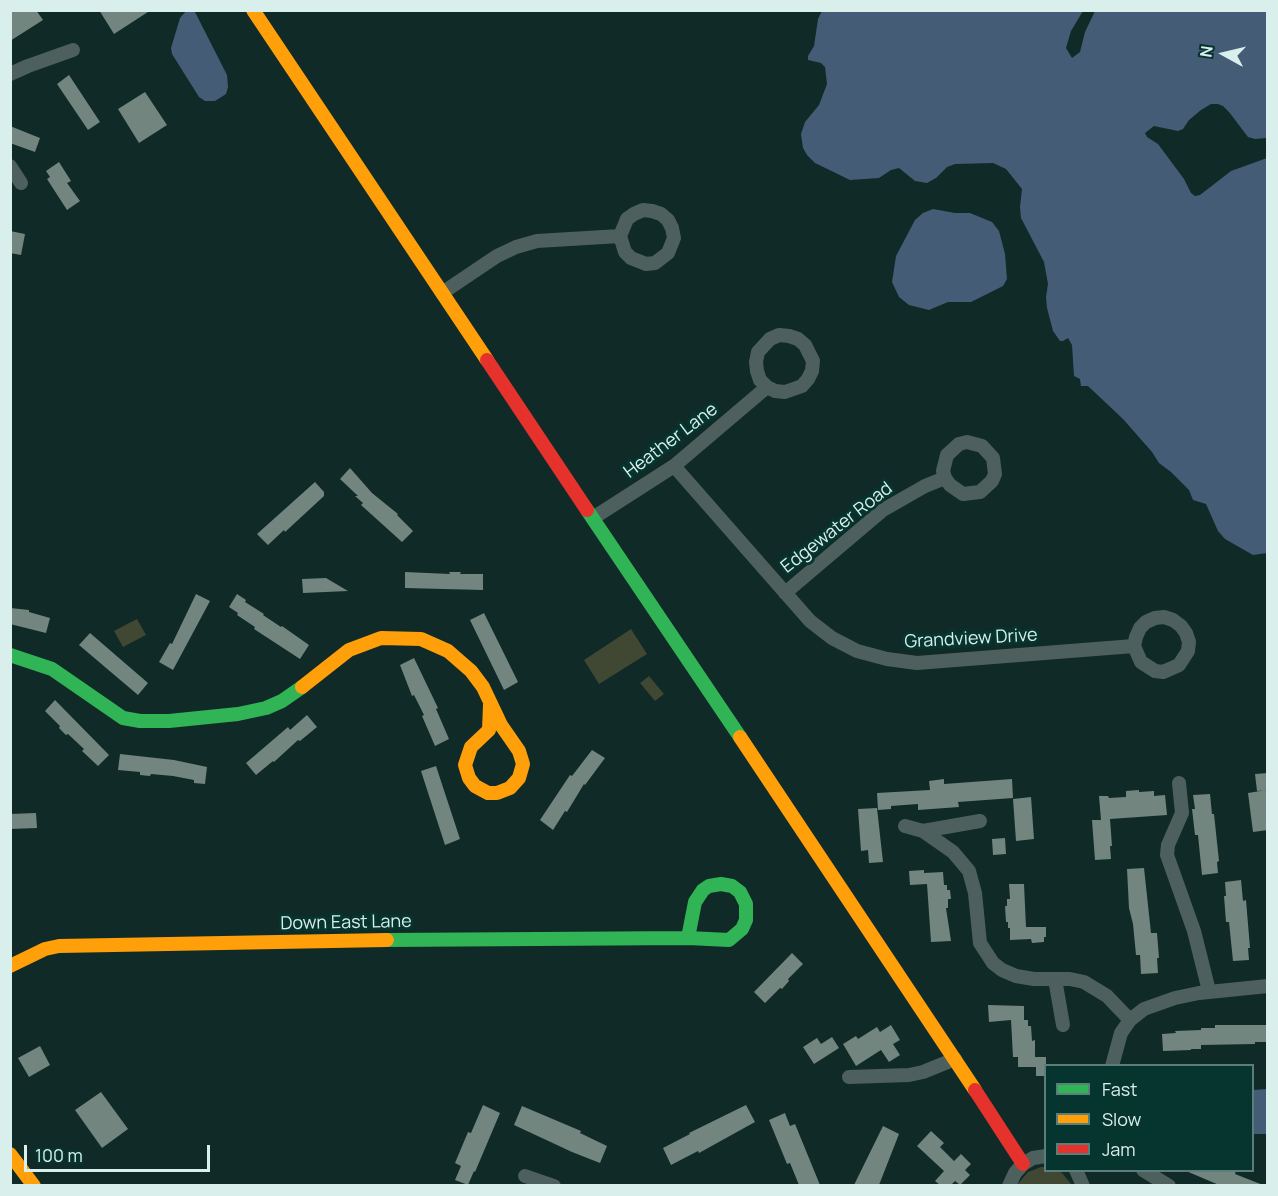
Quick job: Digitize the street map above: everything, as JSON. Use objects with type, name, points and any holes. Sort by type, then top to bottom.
[{"type":"street","points":[[253,10],[956,1059],[1023,1164]]},
{"type":"street","points":[[10,74],[73,50]]},
{"type":"street","points":[[10,166],[21,183]]},
{"type":"street","points":[[442,293],[497,256],[537,241],[554,238],[620,236]]},
{"type":"street","points":[[779,335],[798,339],[810,352],[813,362],[808,379],[794,391],[775,391],[767,387],[760,380],[757,371],[758,352],[770,339],[779,335]]},
{"type":"street","name":"Heather Lane","points":[[593,518],[674,466],[767,387]]},
{"type":"street","name":"Grandview Drive","points":[[674,466],[810,621],[844,645],[872,656],[917,663],[1134,646]]},
{"type":"street","name":"Edgewater Road","points":[[785,593],[883,510],[925,486],[945,478]]},
{"type":"street","points":[[1164,617],[1181,626],[1189,642],[1188,651],[1179,665],[1163,672],[1155,671],[1141,662],[1134,646],[1140,628],[1146,622],[1164,617]]},
{"type":"street","points":[[10,656],[52,669],[123,718],[140,722],[238,714],[266,708],[297,691],[349,650],[381,638],[415,638],[434,643],[460,660],[480,682],[504,730],[517,747],[523,764],[521,774],[517,782],[506,791],[497,793],[488,793],[475,786],[469,778],[465,765],[468,751],[489,730],[490,705]]},
{"type":"street","points":[[1179,783],[1182,813],[1168,845],[1167,855],[1194,931],[1209,991]]},
{"type":"street","points":[[923,831],[980,821]]},
{"type":"street","points":[[905,826],[923,831],[952,852],[969,871],[975,893],[980,943],[988,959],[1002,970],[1016,976],[1084,982],[1096,988],[1130,1020]]},
{"type":"street","name":"Down East Lane","points":[[10,966],[32,954],[59,946],[341,940],[688,938],[729,940],[736,936],[746,924],[746,904],[740,892],[732,886],[721,884],[702,890],[695,902],[688,938]]},
{"type":"street","points":[[1055,979],[1063,1025]]},
{"type":"street","points":[[1112,1064],[1118,1038],[1130,1020],[1149,1007],[1175,998],[1209,991],[1268,986]]},
{"type":"street","points":[[849,1077],[909,1075],[956,1059]]},
{"type":"street","points":[[10,1154],[34,1185]]},
{"type":"street","points":[[1009,1185],[1023,1164],[1033,1158],[1044,1156]]},
{"type":"street","points":[[1146,1172],[1169,1185]]},
{"type":"street","points":[[525,1176],[554,1185]]},
{"type":"green space","points":[[137,619],[146,635],[123,647],[114,631]]},
{"type":"green space","points":[[631,629],[647,654],[599,684],[584,660]]},
{"type":"green space","points":[[649,676],[664,694],[655,701],[640,683]]},
{"type":"green space","points":[[1044,1167],[1044,1172],[1062,1173],[1072,1185],[1017,1185],[1028,1172]]},
{"type":"water","points":[[186,11],[195,12],[227,75],[226,94],[215,101],[205,101],[199,97],[172,54],[171,48],[180,18]]},
{"type":"water","points":[[822,11],[1083,11],[1071,31],[1066,48],[1072,58],[1080,52],[1085,32],[1095,11],[1267,11],[1267,138],[1248,137],[1229,112],[1218,104],[1211,104],[1201,110],[1189,120],[1183,129],[1178,131],[1154,126],[1145,133],[1158,144],[1195,196],[1200,195],[1231,171],[1267,158],[1267,553],[1253,555],[1225,539],[1218,531],[1206,504],[1193,500],[1189,490],[1159,463],[1123,419],[1088,386],[1081,386],[1080,379],[1074,376],[1072,345],[1068,338],[1060,341],[1053,331],[1047,308],[1048,284],[1044,262],[1021,218],[1022,189],[1006,169],[993,163],[955,164],[947,167],[927,183],[915,181],[899,168],[879,178],[850,180],[815,163],[807,155],[803,148],[801,134],[805,122],[819,105],[827,84],[825,67],[821,63],[808,60],[814,46],[818,19]]},
{"type":"water","points":[[933,209],[970,213],[992,222],[999,231],[1005,254],[1007,279],[1003,286],[971,302],[948,302],[929,310],[909,305],[899,297],[892,282],[896,256],[915,220],[923,213]]},
{"type":"water","points":[[1267,1089],[1267,1134],[1254,1134],[1254,1090]]},
{"type":"building","points":[[10,10],[36,10],[43,20],[10,41]]},
{"type":"building","points":[[99,10],[151,10],[114,34]]},
{"type":"building","points":[[69,75],[100,122],[88,130],[57,84]]},
{"type":"building","points":[[145,92],[167,125],[139,143],[118,109]]},
{"type":"building","points":[[10,126],[40,138],[35,152],[10,143]]},
{"type":"building","points":[[59,162],[71,181],[67,183],[80,201],[67,210],[47,179],[50,177],[46,171]]},
{"type":"building","points":[[10,231],[25,234],[21,255],[10,253]]},
{"type":"building","points":[[350,468],[372,493],[398,514],[413,531],[402,542],[361,505],[363,503],[355,496],[358,496],[340,479]]},
{"type":"building","points":[[315,482],[324,492],[324,496],[268,545],[257,534]]},
{"type":"building","points":[[405,572],[483,574],[483,590],[405,588]]},
{"type":"building","points":[[326,578],[348,591],[303,593],[302,579]]},
{"type":"building","points":[[196,594],[210,601],[173,670],[159,662],[170,643],[172,644]]},
{"type":"building","points":[[237,594],[263,615],[309,645],[300,659],[254,629],[255,627],[229,607]]},
{"type":"building","points":[[10,608],[29,610],[29,612],[50,618],[46,633],[10,624]]},
{"type":"building","points":[[484,613],[518,682],[504,690],[470,620]]},
{"type":"building","points":[[90,633],[148,683],[138,695],[79,645]]},
{"type":"building","points":[[414,658],[438,708],[436,709],[449,739],[435,746],[422,716],[424,715],[414,695],[412,696],[400,665]]},
{"type":"building","points":[[55,700],[109,755],[98,766],[45,711]]},
{"type":"building","points":[[307,715],[317,727],[256,775],[246,763],[288,727],[290,730]]},
{"type":"building","points":[[592,750],[605,758],[584,784],[553,830],[540,820],[570,775],[572,776]]},
{"type":"building","points":[[120,754],[174,760],[207,767],[205,784],[173,776],[140,775],[140,772],[118,770]]},
{"type":"building","points":[[436,766],[460,839],[445,845],[421,771]]},
{"type":"building","points":[[1268,773],[1268,790],[1257,791],[1255,774]]},
{"type":"building","points":[[944,779],[944,784],[1012,779],[1013,798],[958,802],[959,807],[918,810],[918,804],[891,806],[891,809],[878,810],[877,793],[930,790],[929,781]]},
{"type":"building","points":[[1139,790],[1139,792],[1154,791],[1154,796],[1165,795],[1167,815],[1110,819],[1111,859],[1095,860],[1092,820],[1101,820],[1099,796],[1126,797],[1126,791]]},
{"type":"building","points":[[1266,790],[1268,830],[1253,832],[1248,793]]},
{"type":"building","points":[[1210,794],[1219,861],[1217,862],[1218,873],[1202,875],[1198,835],[1195,835],[1192,809],[1195,809],[1193,795]]},
{"type":"building","points":[[1031,797],[1034,839],[1016,841],[1013,799]]},
{"type":"building","points":[[877,808],[883,862],[869,863],[868,850],[861,851],[858,809]]},
{"type":"building","points":[[36,813],[37,828],[10,829],[10,814]]},
{"type":"building","points":[[1005,838],[1006,854],[993,855],[992,839]]},
{"type":"building","points":[[1144,868],[1151,933],[1157,933],[1159,958],[1157,958],[1158,973],[1141,974],[1140,955],[1136,955],[1129,908],[1127,869]]},
{"type":"building","points":[[924,870],[924,873],[943,872],[944,885],[947,885],[947,890],[950,890],[951,899],[948,899],[948,908],[946,908],[951,941],[931,942],[927,884],[910,885],[909,871]]},
{"type":"building","points":[[1241,880],[1243,901],[1246,900],[1249,960],[1233,961],[1229,922],[1226,922],[1225,882]]},
{"type":"building","points":[[1009,884],[1024,884],[1026,927],[1046,927],[1044,942],[1032,943],[1031,939],[1010,940],[1005,906],[1007,906],[1007,899],[1010,899]]},
{"type":"building","points":[[792,953],[803,964],[788,979],[789,981],[782,989],[780,988],[765,1003],[754,992]]},
{"type":"building","points":[[988,1005],[1024,1006],[1024,1020],[1028,1020],[1028,1026],[1031,1026],[1032,1041],[1035,1040],[1035,1057],[1046,1057],[1044,1076],[1036,1076],[1036,1067],[1018,1067],[1018,1057],[1013,1057],[1011,1020],[989,1022]]},
{"type":"building","points":[[891,1025],[900,1040],[893,1044],[900,1055],[889,1062],[881,1050],[856,1066],[843,1044],[856,1036],[858,1039],[877,1027],[880,1032]]},
{"type":"building","points":[[1215,1025],[1268,1025],[1268,1042],[1201,1045],[1201,1049],[1163,1051],[1162,1034],[1215,1028]]},
{"type":"building","points":[[832,1037],[839,1048],[814,1064],[803,1047],[817,1038],[821,1044]]},
{"type":"building","points":[[40,1046],[50,1065],[29,1077],[18,1058]]},
{"type":"building","points":[[101,1092],[128,1129],[102,1148],[75,1110]]},
{"type":"building","points":[[483,1105],[500,1113],[468,1185],[455,1180],[461,1166],[455,1163]]},
{"type":"building","points":[[746,1105],[755,1122],[699,1153],[698,1151],[671,1165],[663,1148]]},
{"type":"building","points":[[522,1106],[581,1131],[580,1133],[607,1146],[600,1163],[514,1125]]},
{"type":"building","points":[[785,1113],[790,1126],[795,1124],[820,1185],[799,1185],[790,1163],[787,1164],[769,1120]]},
{"type":"building","points":[[883,1126],[899,1134],[879,1185],[854,1185]]},
{"type":"building","points":[[931,1131],[944,1143],[940,1147],[954,1161],[961,1154],[971,1164],[965,1170],[970,1175],[960,1185],[955,1181],[951,1185],[940,1185],[935,1181],[944,1171],[917,1146]]},
{"type":"building","points":[[1188,1172],[1236,1172],[1235,1174],[1263,1185],[1219,1185]]},
{"type":"traffic: fast","points":[[587,510],[740,737]]},
{"type":"traffic: fast","points":[[10,655],[52,669],[123,718],[140,721],[169,721],[238,714],[266,708],[282,701],[302,687]]},
{"type":"traffic: fast","points":[[387,940],[688,938],[729,940],[742,929],[746,920],[746,904],[740,892],[732,886],[721,884],[709,886],[703,890],[695,902],[688,938]]},
{"type":"traffic: slow","points":[[253,10],[487,360]]},
{"type":"traffic: slow","points":[[302,687],[349,650],[381,638],[421,639],[448,651],[471,671],[483,687],[501,725],[519,751],[523,764],[519,778],[510,788],[497,793],[488,793],[475,786],[469,778],[465,765],[471,747],[489,730],[490,705]]},
{"type":"traffic: slow","points":[[740,737],[975,1090]]},
{"type":"traffic: slow","points":[[10,966],[45,949],[59,946],[387,940]]},
{"type":"traffic: slow","points":[[10,1154],[34,1186]]},
{"type":"traffic: jam","points":[[487,360],[587,510]]},
{"type":"traffic: jam","points":[[975,1090],[1023,1164]]}]
